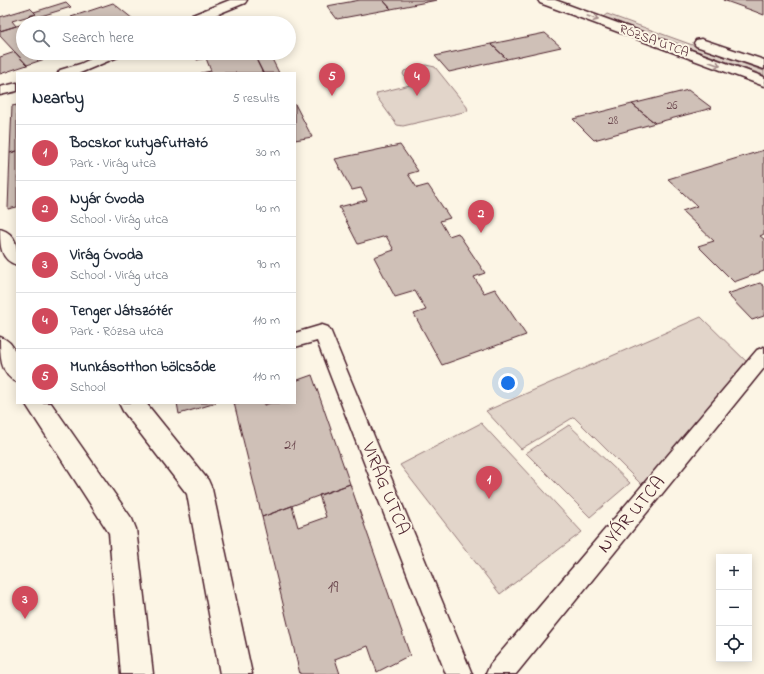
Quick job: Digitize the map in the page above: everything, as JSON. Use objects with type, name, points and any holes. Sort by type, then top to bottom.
[{"type":"street","points":[[202,16],[241,0]]},
{"type":"street","name":"RÓZSA UTCA","points":[[544,0],[764,82]]},
{"type":"street","name":"RÓZSA UTCA","points":[[691,39],[764,65]]},
{"type":"street","points":[[72,72],[85,70],[103,60]]},
{"type":"street","points":[[0,91],[16,87]]},
{"type":"street","points":[[0,236],[16,257]]},
{"type":"street","name":"VIRÁG UTCA","points":[[296,340],[322,332],[459,674]]},
{"type":"street","points":[[0,346],[16,370]]},
{"type":"street","name":"NYÁR UTCA","points":[[499,674],[764,355]]},
{"type":"street","points":[[38,404],[122,529],[137,674]]},
{"type":"street","points":[[132,404],[199,489],[236,674]]},
{"type":"shaded area","points":[[607,14],[764,71],[764,75],[603,17]]},
{"type":"shaded area","points":[[426,65],[435,67],[467,107],[468,111],[403,126],[397,125],[376,96],[377,93],[410,85],[403,74],[404,71]]},
{"type":"shaded area","points":[[701,317],[755,370],[642,485],[574,417],[521,449],[486,411]]},
{"type":"shaded area","points":[[481,423],[582,532],[500,594],[400,465]]},
{"type":"shaded area","points":[[569,425],[630,483],[590,517],[526,453]]},
{"type":"building","points":[[360,0],[383,0],[391,9],[337,19],[327,6]]},
{"type":"building","points":[[383,0],[437,0],[391,9]]},
{"type":"building","points":[[723,0],[764,0],[764,15],[751,10]]},
{"type":"building","points":[[66,2],[71,7],[41,16],[28,16],[36,14],[34,12]]},
{"type":"building","points":[[113,3],[129,16],[74,16]]},
{"type":"building","points":[[30,8],[36,14],[29,16],[16,16],[16,20],[12,21],[16,26],[0,31],[0,17]]},
{"type":"building","points":[[16,26],[16,53],[0,36],[0,31]]},
{"type":"building","points":[[545,33],[561,47],[507,59],[491,44]]},
{"type":"building","points":[[491,44],[507,59],[449,72],[435,56]]},
{"type":"building","points":[[15,52],[16,60],[22,60],[27,65],[0,74],[0,57]]},
{"type":"building","points":[[22,60],[42,60],[27,65]]},
{"type":"building","points":[[207,60],[256,60],[262,72],[206,72],[211,71]]},
{"type":"building","points":[[256,60],[272,60],[278,72],[262,72]]},
{"type":"building","points":[[688,90],[712,108],[655,123],[632,104]]},
{"type":"building","points":[[632,104],[655,123],[594,140],[573,119]]},
{"type":"building","points":[[16,105],[16,151],[10,153],[12,106]]},
{"type":"building","points":[[296,106],[312,137],[296,140]]},
{"type":"building","points":[[400,145],[418,171],[408,174],[417,188],[428,185],[450,218],[440,221],[449,236],[458,233],[485,273],[474,277],[484,293],[495,289],[526,335],[442,365],[414,314],[426,310],[415,291],[395,297],[374,257],[394,250],[386,236],[358,244],[339,207],[367,200],[361,188],[352,190],[335,159]]},
{"type":"building","points":[[764,150],[764,234],[760,236],[764,239],[764,271],[734,282],[698,246],[714,241],[682,211],[697,206],[668,179]]},
{"type":"building","points":[[16,151],[16,207],[8,209],[10,153]]},
{"type":"building","points":[[760,283],[764,286],[764,316],[752,320],[727,294]]},
{"type":"building","points":[[312,375],[350,484],[262,517],[234,404],[296,404],[296,381]]},
{"type":"building","points":[[177,404],[213,404],[179,414]]},
{"type":"building","points":[[350,484],[410,655],[377,672],[368,646],[335,659],[340,674],[300,674],[262,517],[292,506],[298,527],[326,517],[319,495]]},
{"type":"place","name":"Munkásotthon bölcsőde","points":[[332,96]]},
{"type":"place","name":"Tenger Játszótér","points":[[417,96]]},
{"type":"place","name":"Nyár Óvoda","points":[[481,233]]},
{"type":"place","name":"Bocskor kutyafuttató","points":[[489,499]]},
{"type":"place","name":"Virág Óvoda","points":[[25,619]]}]
